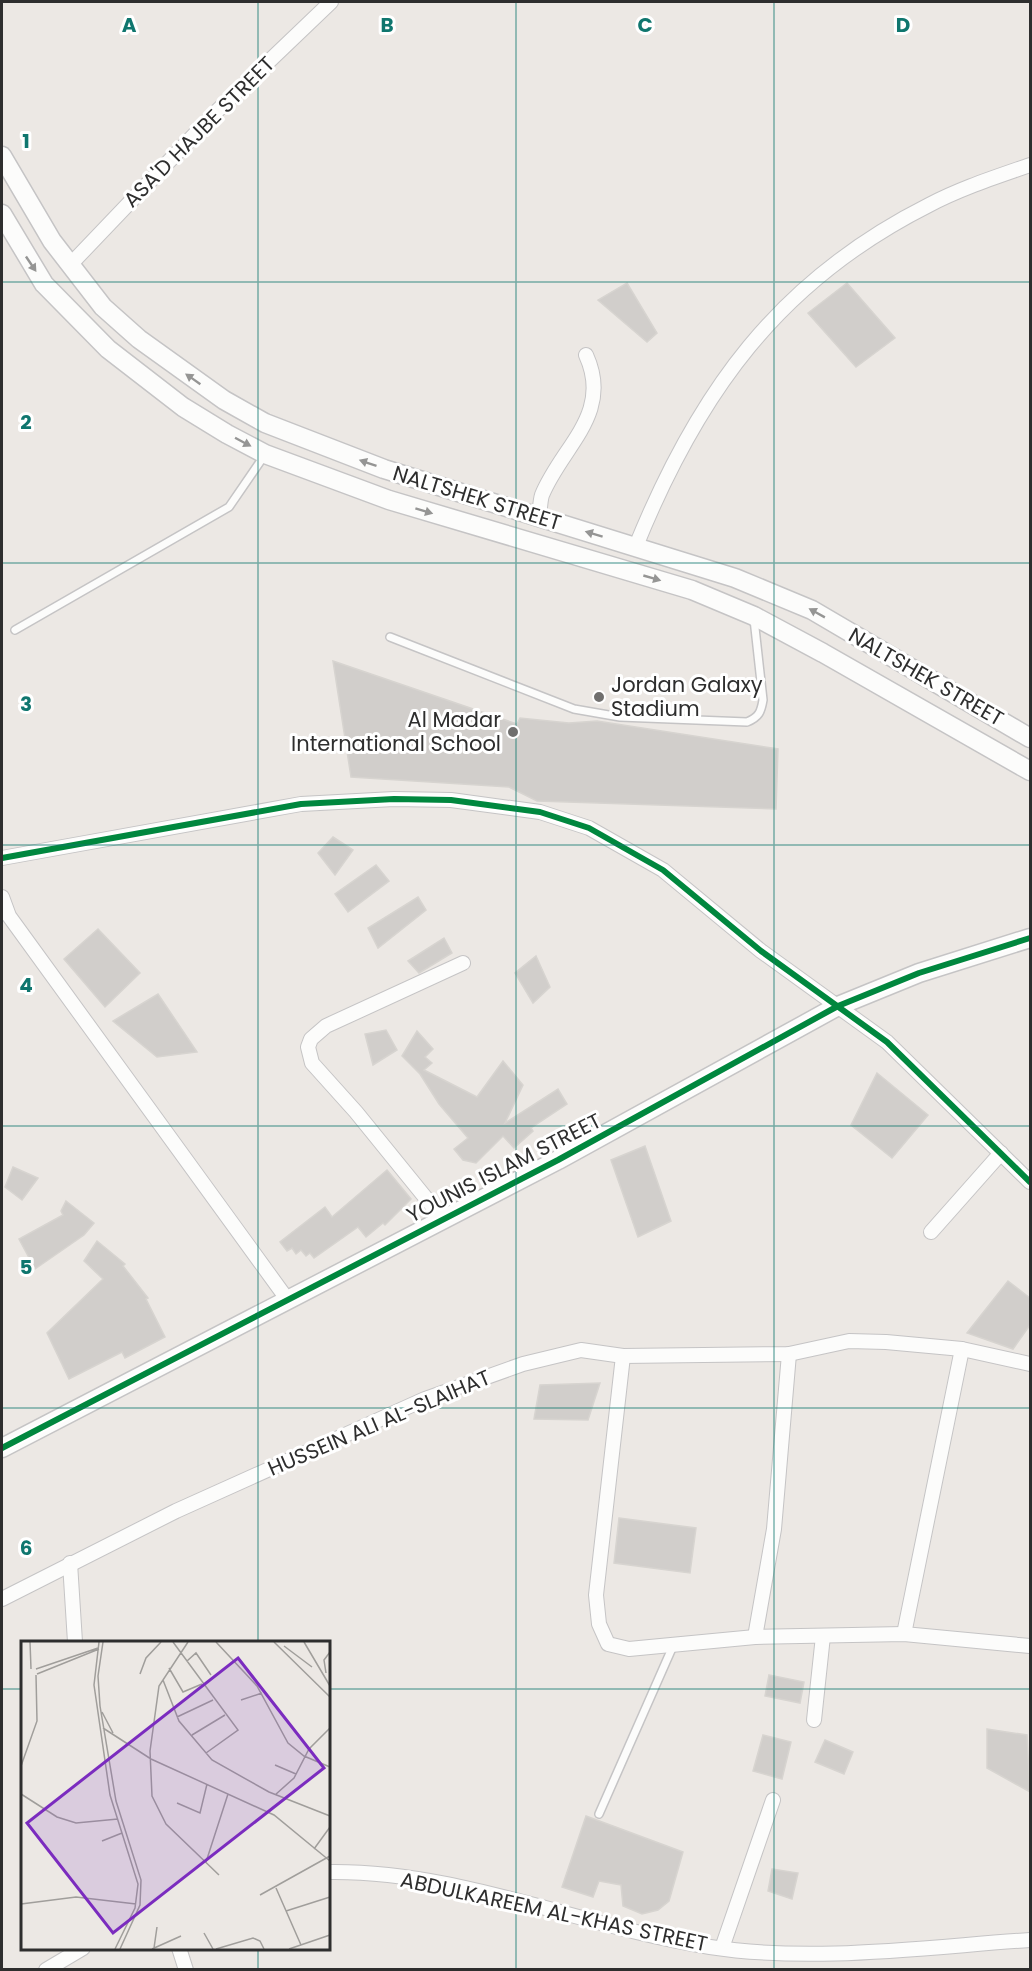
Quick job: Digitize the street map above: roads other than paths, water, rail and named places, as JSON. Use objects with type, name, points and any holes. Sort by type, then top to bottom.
[{"type":"main road","name":"NALTSHEK STREET","points":[[2,156],[24,198],[70,265],[103,307],[139,339],[224,400],[265,423],[373,465],[735,578],[812,610],[1030,738]]},
{"type":"main road","name":"NALTSHEK STREET","points":[[2,214],[44,284],[108,349],[183,407],[265,454],[389,501],[692,590],[754,616],[1030,771]]},
{"type":"main road","name":"YOUNIS ISLAM STREET","points":[[2,1448],[641,1116],[838,1006],[919,973],[1030,938]]},
{"type":"street","name":"ASA'D HAJBE STREET","points":[[70,265],[217,111],[331,2]]},
{"type":"street","points":[[636,546],[658,492],[721,381],[748,344],[777,312],[809,282],[862,244],[928,205],[1030,165]]},
{"type":"street","points":[[539,518],[542,496],[572,447],[590,410],[595,387],[586,355]]},
{"type":"street","points":[[2,858],[301,804],[394,798],[451,800],[531,811],[589,828],[663,870],[761,951],[887,1042],[1030,1182]]},
{"type":"street","points":[[2,897],[9,916],[287,1299]]},
{"type":"street","points":[[442,1218],[363,1120],[312,1063],[308,1047],[311,1039],[326,1026],[463,963]]},
{"type":"street","points":[[932,1232],[1001,1153]]},
{"type":"street","name":"HUSSEIN ALI AL-SLAIHAT","points":[[2,1599],[176,1511],[460,1385],[523,1364],[581,1350],[623,1356],[789,1354],[849,1341],[962,1349],[1030,1364]]},
{"type":"street","points":[[904,1635],[962,1349]]},
{"type":"street","points":[[755,1637],[774,1529],[789,1354]]},
{"type":"street","points":[[623,1356],[597,1580],[599,1624],[605,1641],[612,1646],[629,1649],[755,1637],[904,1635],[1030,1646]]},
{"type":"street","points":[[70,1563],[75,1641]]},
{"type":"street","points":[[814,1720],[823,1636]]},
{"type":"street","points":[[722,1948],[773,1800]]},
{"type":"street","name":"ABDULKAREEM AL-KHAS STREET","points":[[330,1872],[367,1873],[462,1888],[630,1931],[722,1948],[780,1953],[844,1953],[1030,1940]]},
{"type":"street","points":[[46,1970],[80,1950]]},
{"type":"street","points":[[180,1950],[186,1970]]},
{"type":"lane","points":[[15,630],[230,507],[265,454]]},
{"type":"lane","points":[[390,637],[574,709],[620,717],[747,722],[756,718],[761,712],[763,700],[754,616]]},
{"type":"lane","points":[[599,1814],[673,1646]]},
{"type":"place","name":"Jordan Galaxy Stadium","points":[[599,697]]},
{"type":"place","name":"Al Madar International School","points":[[513,732]]}]
